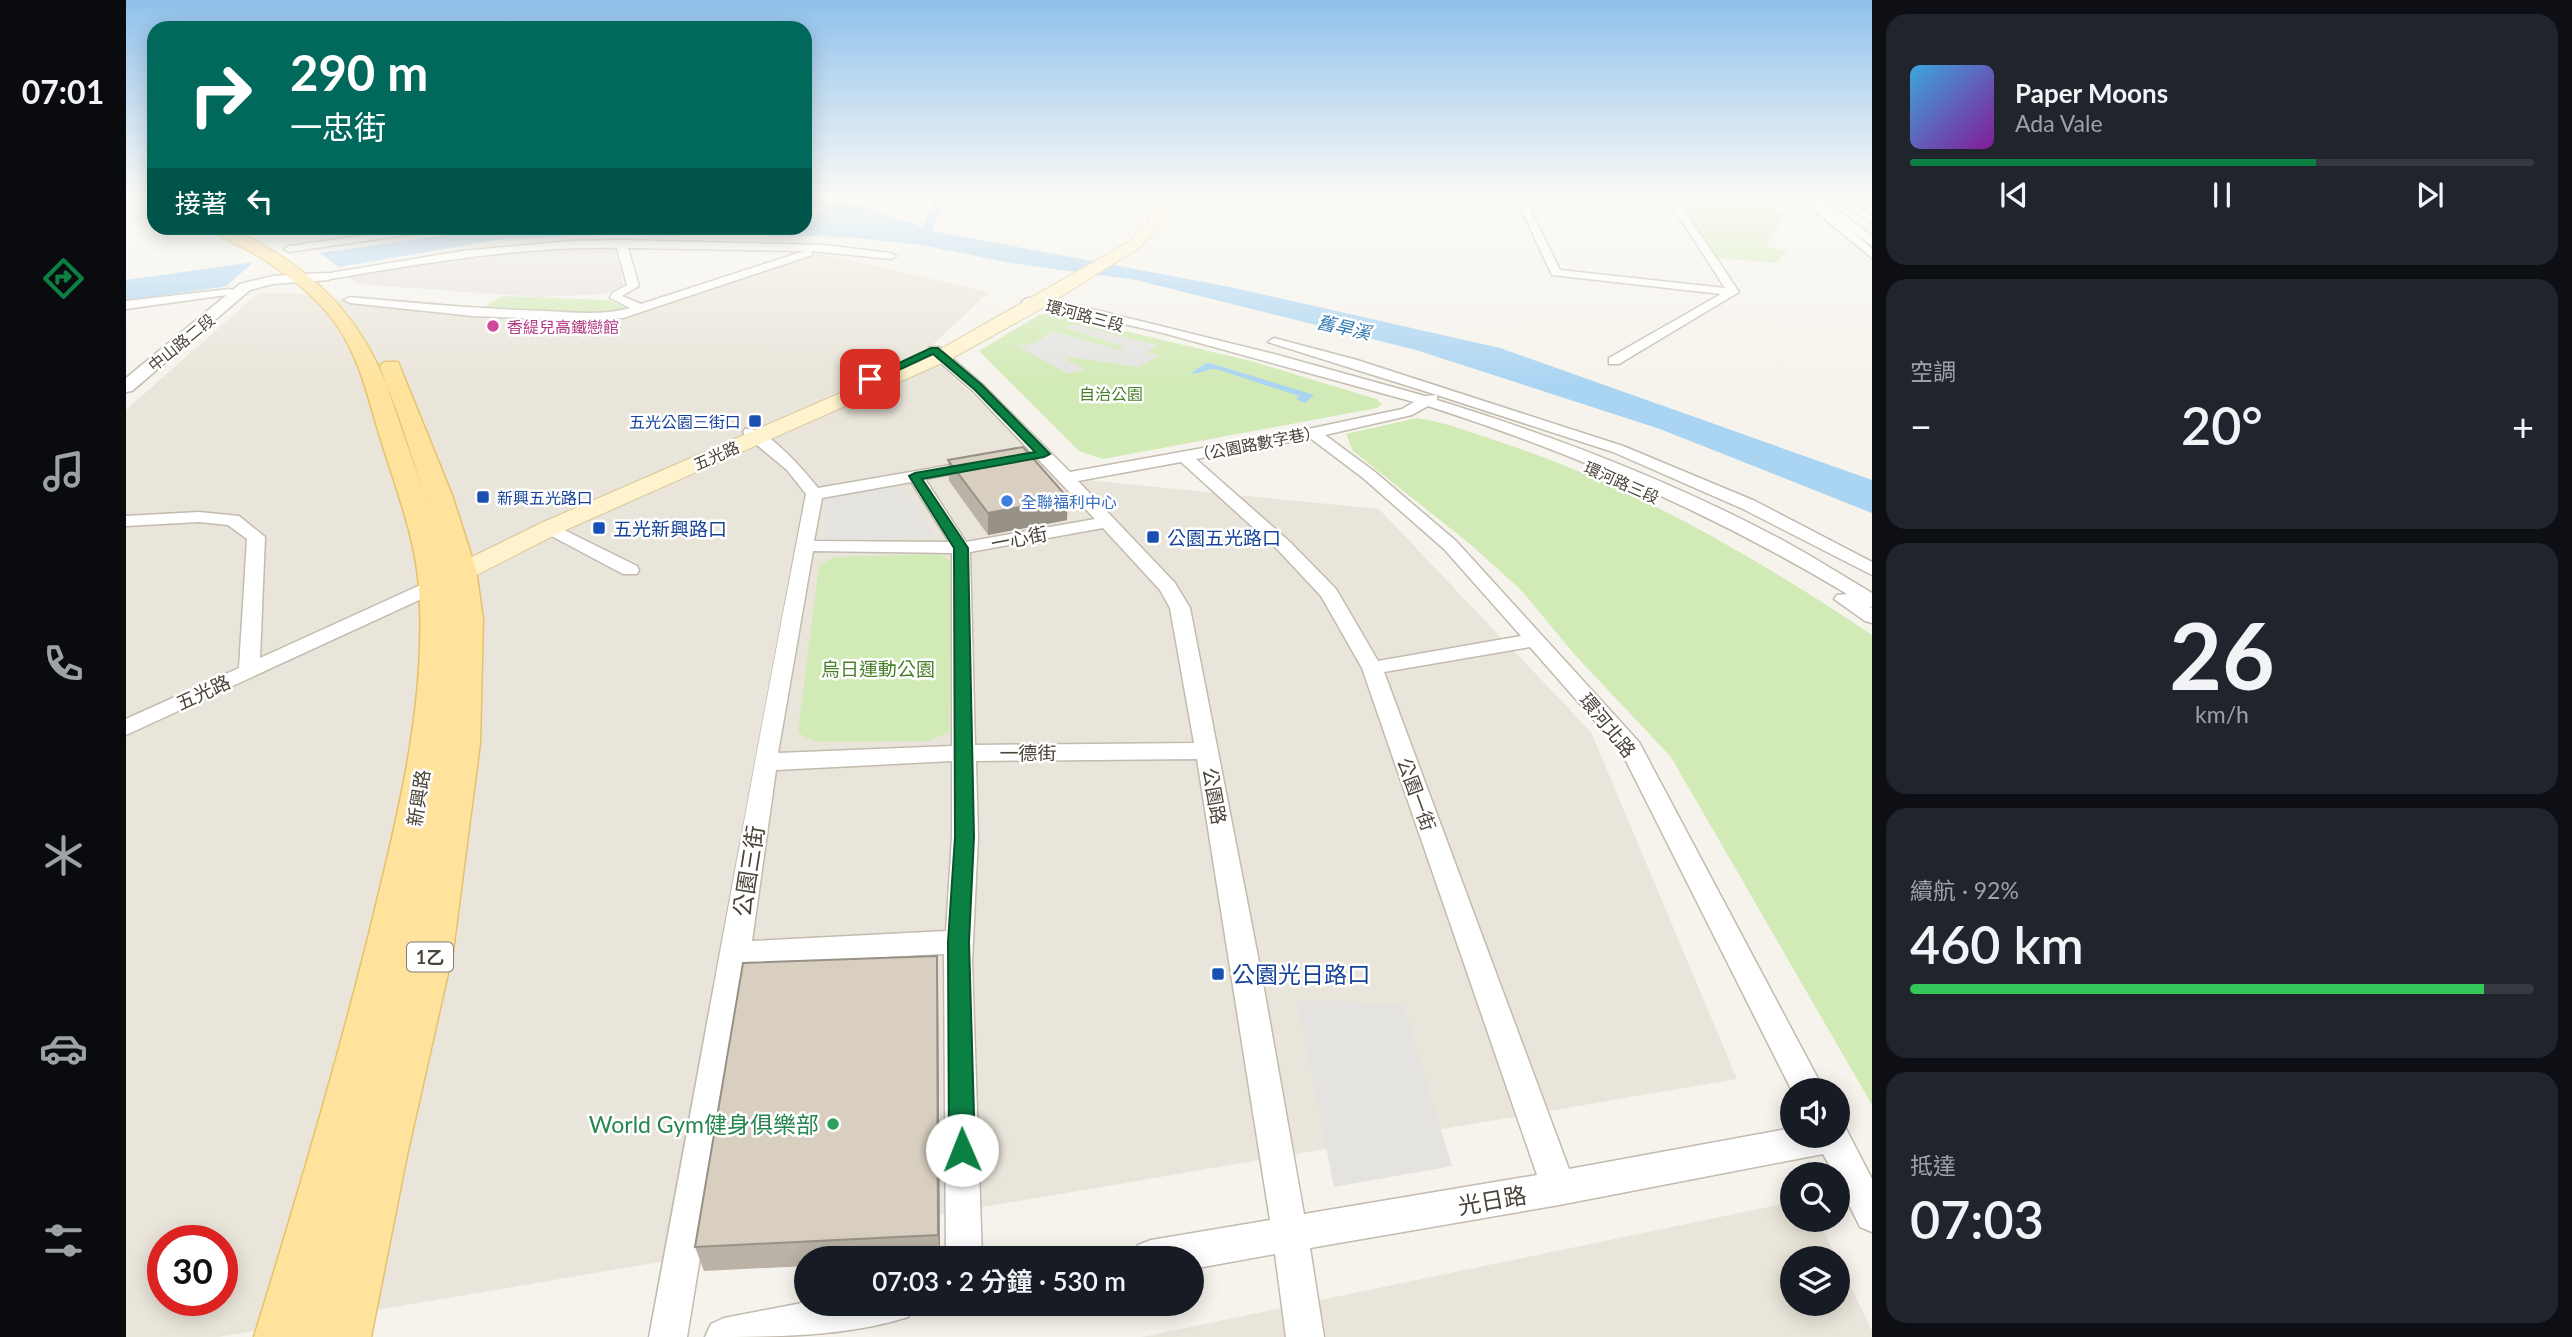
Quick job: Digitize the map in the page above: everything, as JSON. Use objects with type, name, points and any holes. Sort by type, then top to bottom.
[{"type":"main road","name":"1乙","points":[[289,260],[310,279]]},
{"type":"main road","name":"五光路","points":[[451,572],[939,353],[1101,260]]},
{"type":"main road","name":"新興路","points":[[310,279],[350,300],[390,361],[439,495],[451,572],[467,619],[462,743],[431,951],[381,1155],[341,1337]]},
{"type":"main road","name":"新興路","points":[[284,1337],[378,994],[413,832],[426,752],[435,627],[451,572],[416,512],[369,365],[338,313],[310,279]]},
{"type":"main road","name":"五光路","points":[[451,572],[754,435]]},
{"type":"street","name":"中山路二段","points":[[126,387],[272,260]]},
{"type":"street","points":[[126,305],[237,293],[423,260]]},
{"type":"street","points":[[626,260],[633,286],[616,295],[640,309]]},
{"type":"street","points":[[350,300],[473,312],[579,316],[623,314],[786,260]]},
{"type":"street","points":[[1550,260],[1556,273],[1716,288],[1733,292]]},
{"type":"street","points":[[1712,260],[1733,292]]},
{"type":"street","name":"環河路三段","points":[[1049,292],[1286,366],[1566,430],[1683,474],[1872,569]]},
{"type":"street","name":"環河路三段","points":[[1049,292],[1069,300],[1297,354],[1554,444],[1657,485],[1769,541],[1872,601]]},
{"type":"street","points":[[1614,361],[1733,292]]},
{"type":"street","name":"公園路","points":[[939,353],[1044,454],[1168,587],[1180,608],[1246,964],[1291,1234],[1305,1337]]},
{"type":"street","name":"環河路三段","points":[[1429,399],[1586,444],[1675,480],[1738,509],[1872,580]]},
{"type":"street","name":"環河路三段","points":[[1429,399],[1645,491],[1765,552],[1872,617]]},
{"type":"street","name":"（公園路數字巷）","points":[[1066,478],[1313,433],[1398,414],[1429,399]]},
{"type":"street","name":"環河北路","points":[[1313,433],[1369,475],[1450,545],[1631,747],[1802,1078]]},
{"type":"street","points":[[754,435],[793,467],[814,494],[992,463]]},
{"type":"street","points":[[1018,458],[1044,454]]},
{"type":"street","name":"公園一街","points":[[1184,456],[1284,546],[1329,593],[1372,668],[1559,1188]]},
{"type":"street","points":[[915,476],[961,548],[965,837],[958,942],[964,1246]]},
{"type":"street","name":"公園三街","points":[[668,1337],[736,953],[765,762],[814,494]]},
{"type":"street","points":[[126,521],[199,517],[233,520],[256,537],[249,670]]},
{"type":"street","name":"一心街","points":[[806,546],[961,548],[1106,522]]},
{"type":"street","points":[[550,527],[630,570]]},
{"type":"street","name":"五光路","points":[[126,728],[451,572]]},
{"type":"street","points":[[1372,668],[1535,640]]},
{"type":"street","name":"一德街","points":[[765,762],[962,753],[1207,751]]},
{"type":"street","points":[[736,953],[958,942]]},
{"type":"street","name":"光日路","points":[[1204,1249],[1559,1188],[1780,1146]]},
{"type":"street","points":[[1838,1148],[1872,1215]]},
{"type":"street","points":[[724,1337],[833,1316]]},
{"type":"shaded area","points":[[445,260],[618,260],[623,285],[605,294],[538,297],[357,284],[346,275]]},
{"type":"shaded area","points":[[774,260],[851,260],[989,292],[925,352],[1066,478],[1379,509],[1591,732],[1737,1079],[218,1337],[126,1337],[126,410],[258,293],[294,293],[417,311],[630,309]]},
{"type":"shaded area","points":[[1073,324],[1156,345],[1147,353],[1160,356],[1137,367],[1068,357],[1066,360],[1086,369],[1068,374],[1018,346],[1035,343],[1052,331],[1119,350],[1125,347],[1066,328]]},
{"type":"shaded area","points":[[900,482],[936,537],[824,540],[825,494]]},
{"type":"shaded area","points":[[1297,1000],[1403,1004],[1452,1166],[1334,1187]]},
{"type":"shaded area","points":[[1780,1204],[1780,1232],[1824,1232],[1831,1246],[1780,1246],[1780,1316],[1850,1316],[1850,1285],[1872,1331],[1872,1337],[1142,1337]]},
{"type":"green space","points":[[1746,260],[1778,260],[1776,263]]},
{"type":"green space","points":[[502,296],[608,300],[625,310],[588,315],[480,310]]},
{"type":"green space","name":"自治公園","points":[[1049,313],[1251,361],[1376,399],[1382,404],[1377,408],[1103,459],[1079,451],[979,351],[1039,315]]},
{"type":"green space","points":[[1417,418],[1464,430],[1558,463],[1652,505],[1785,579],[1872,635],[1872,1105],[1671,757],[1575,655],[1521,590],[1470,544],[1353,451],[1346,434]]},
{"type":"green space","name":"烏日運動公園","points":[[939,554],[951,561],[949,732],[928,741],[819,742],[798,732],[819,565],[835,557]]},
{"type":"water","points":[[266,260],[377,260],[126,301],[126,280]]},
{"type":"water","name":"舊旱溪","points":[[997,260],[1089,260],[1230,287],[1500,348],[1872,480],[1872,513],[1660,429],[1416,350],[1136,280]]},
{"type":"water","points":[[1206,363],[1314,395],[1305,403],[1296,399],[1299,396],[1216,369],[1191,373]]},
{"type":"pier","points":[[255,260],[330,260],[340,268],[225,287]]},
{"type":"building","points":[[1023,447],[1068,498],[988,513],[948,460]]},
{"type":"building","name":"World Gym健身俱樂部","points":[[937,956],[938,1235],[695,1247],[743,963]]},
{"type":"place","name":"香緹兒高鐵戀館","points":[[493,326]]},
{"type":"place","name":"五光公園三街口","points":[[755,421]]},
{"type":"place","name":"新興五光路口","points":[[483,497]]},
{"type":"place","name":"全聯福利中心","points":[[1007,501]]},
{"type":"place","name":"五光新興路口","points":[[599,528]]},
{"type":"place","name":"公園五光路口","points":[[1153,537]]},
{"type":"place","name":"公園光日路口","points":[[1218,974]]},
{"type":"place","name":"World Gym健身俱樂部","points":[[833,1124]]},
{"type":"route","points":[[870,379],[934,350],[944,355],[1044,454],[915,476],[961,548],[965,837],[958,942],[962,1150]]}]
